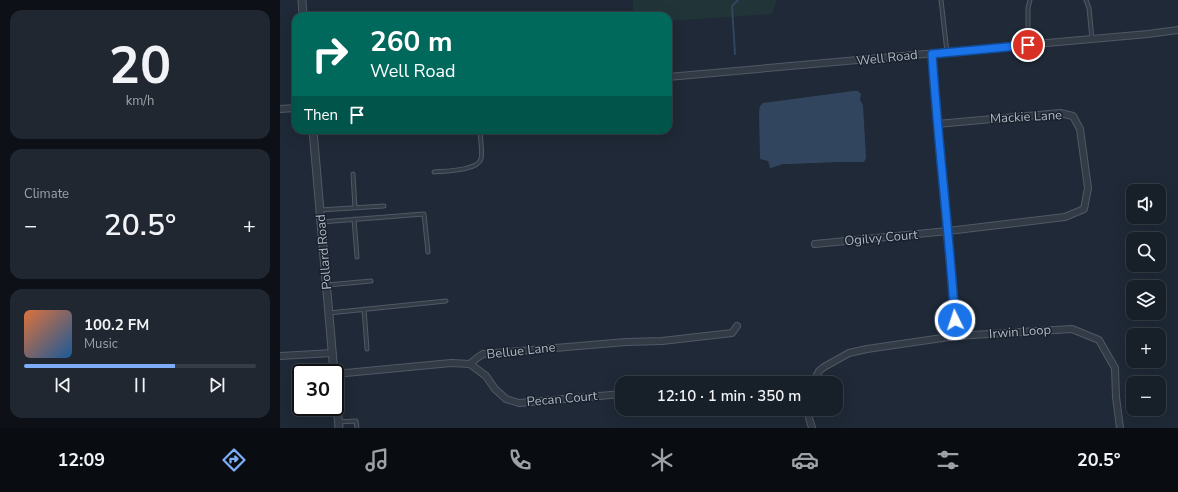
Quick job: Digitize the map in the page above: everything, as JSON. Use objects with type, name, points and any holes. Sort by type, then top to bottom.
[{"type":"street","points":[[302,0],[303,12]]},
{"type":"street","name":"Well Road","points":[[672,77],[932,54],[1178,30]]},
{"type":"street","points":[[932,54],[956,336]]},
{"type":"street","points":[[280,109],[292,108]]},
{"type":"street","name":"Mackie Lane","points":[[937,124],[1060,113],[1073,116],[1080,129],[1088,188],[1084,209],[1065,217],[948,232]]},
{"type":"street","name":"Pollard Road","points":[[313,134],[334,364]]},
{"type":"street","name":"Ogilvy Court","points":[[815,244],[948,232]]},
{"type":"street","name":"Bellue Lane","points":[[344,372],[451,363],[470,364],[483,354],[626,342],[662,341],[732,333],[737,326]]},
{"type":"street","name":"Irwin Loop","points":[[816,376],[819,371],[849,353],[892,344],[956,336],[1072,328],[1099,340],[1115,368],[1116,396],[1120,428]]},
{"type":"street","points":[[280,356],[332,353]]},
{"type":"street","name":"Pecan Court","points":[[470,364],[486,376],[495,389],[506,399],[519,402],[615,395]]},
{"type":"street","points":[[809,416],[812,428]]},
{"type":"lane","points":[[941,0],[947,52]]},
{"type":"lane","points":[[1028,45],[1028,8],[1030,0]]},
{"type":"lane","points":[[1086,0],[1089,8],[1092,39]]},
{"type":"lane","points":[[434,172],[472,167],[478,163],[481,158],[480,134]]},
{"type":"lane","points":[[353,174],[355,208]]},
{"type":"lane","points":[[320,210],[384,206]]},
{"type":"lane","points":[[321,222],[424,214],[428,252]]},
{"type":"lane","points":[[354,219],[357,257]]},
{"type":"lane","points":[[327,285],[372,281]]},
{"type":"lane","points":[[329,313],[446,301]]},
{"type":"lane","points":[[364,309],[368,349]]},
{"type":"lane","points":[[339,425],[356,421],[357,428]]},
{"type":"green space","points":[[633,0],[777,0],[772,14],[672,21],[672,12],[633,12]]},
{"type":"water","points":[[858,91],[861,94],[860,100],[863,105],[866,158],[864,162],[783,164],[770,168],[768,161],[760,159],[759,112],[760,106],[763,103]]},
{"type":"waterway","points":[[735,54],[732,6],[738,0]]},
{"type":"route","points":[[955,320],[948,232],[936,119],[932,54],[1028,45]]}]
